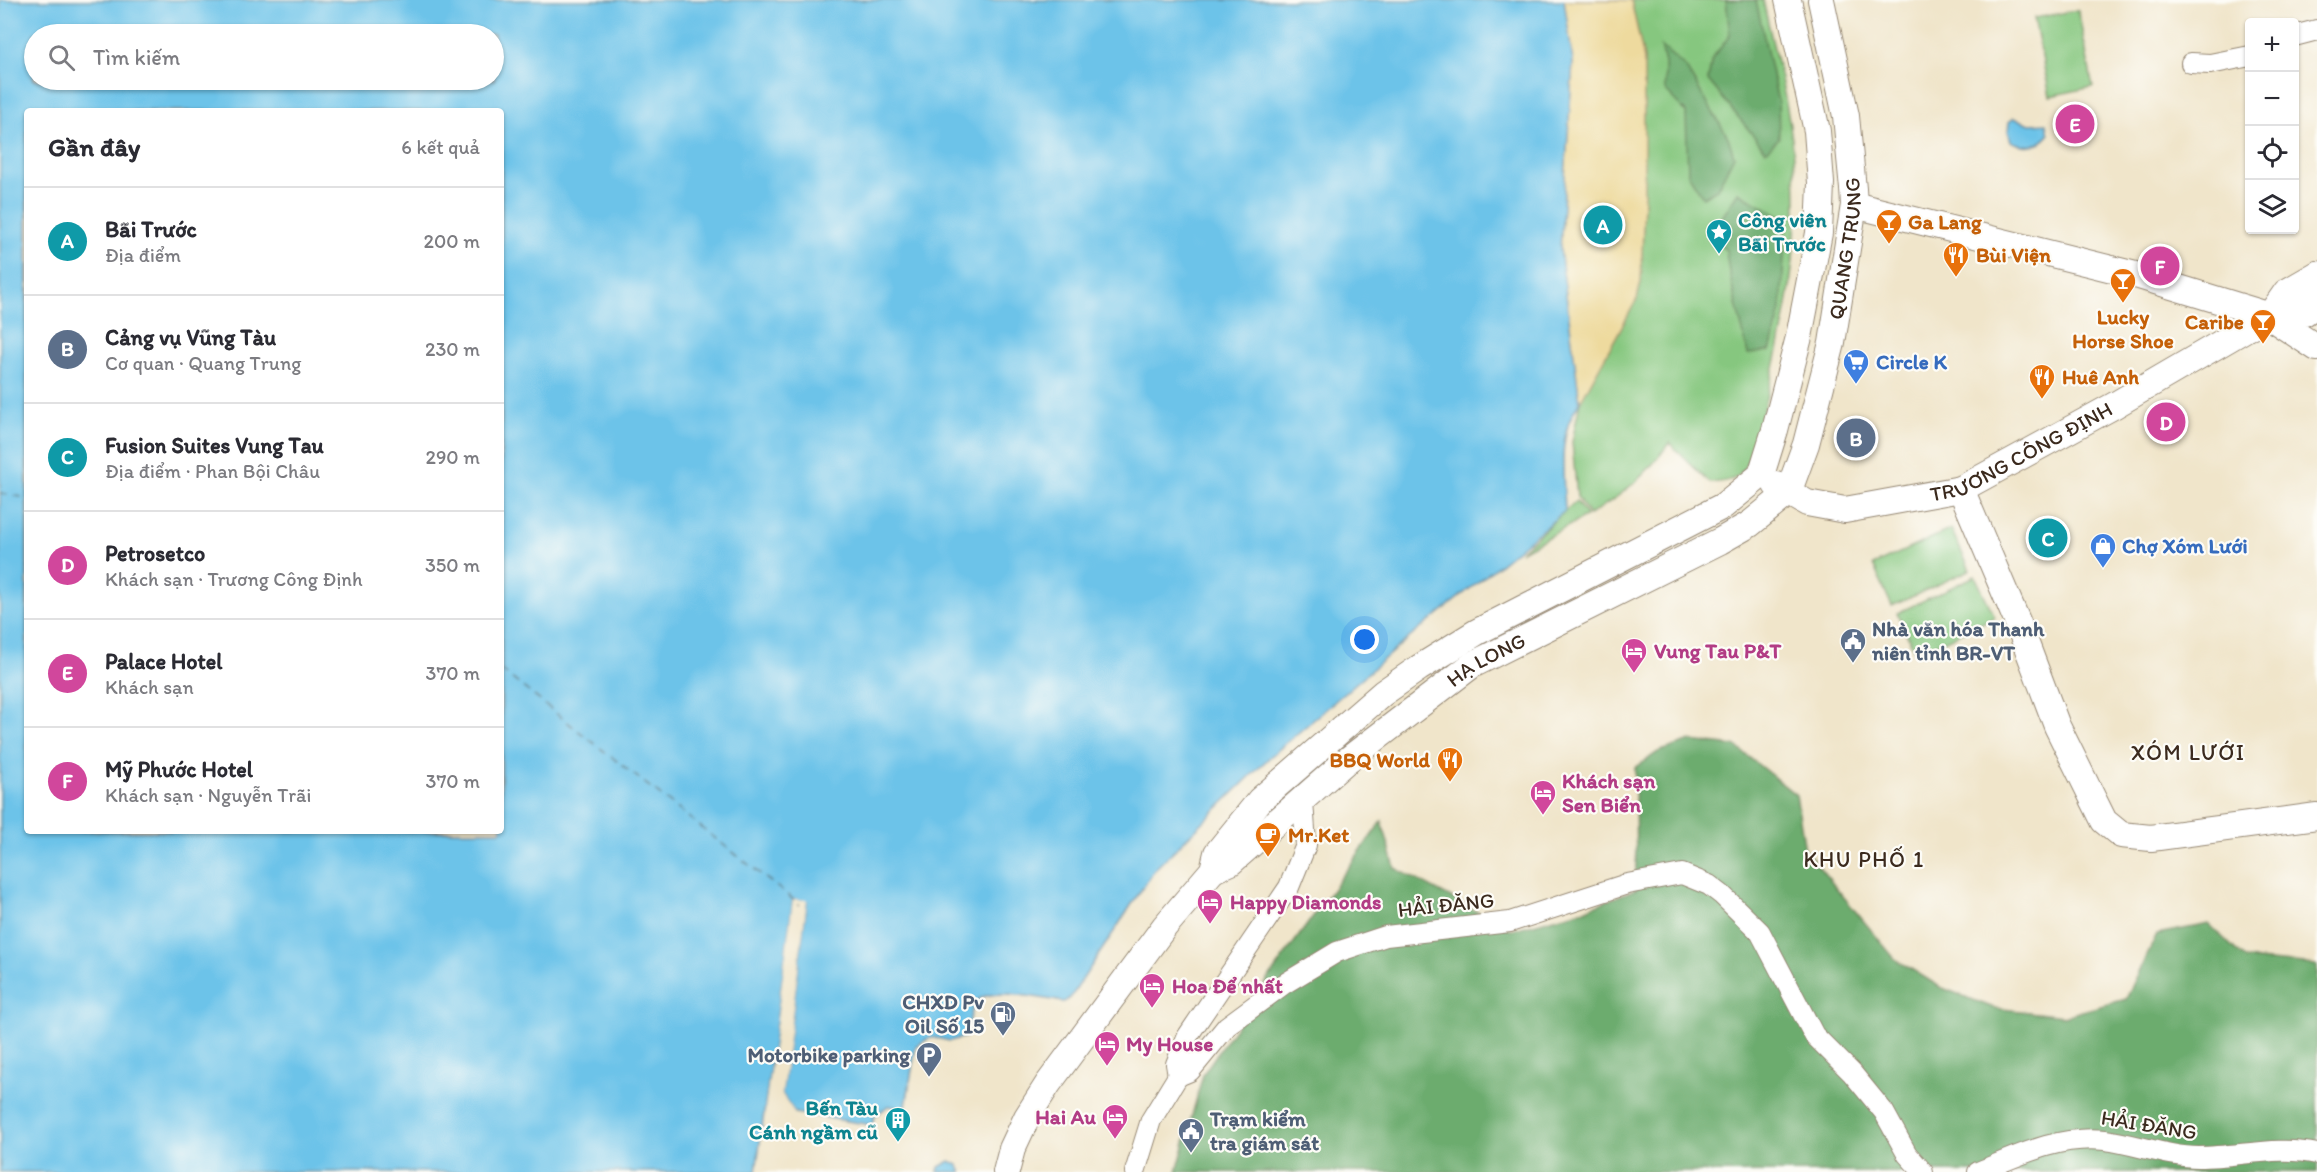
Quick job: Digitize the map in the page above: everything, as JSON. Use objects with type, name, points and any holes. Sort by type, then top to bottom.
[{"type":"main road","name":"QUANG TRUNG","points":[[1761,475],[1799,337],[1819,233],[1821,183],[1817,132],[1788,0]]},
{"type":"main road","name":"QUANG TRUNG","points":[[1788,493],[1806,444],[1832,343],[1854,205],[1848,125],[1821,0]]},
{"type":"main road","points":[[1854,205],[2136,275],[2267,315],[2317,348]]},
{"type":"main road","name":"TRƯƠNG CÔNG ĐỊNH","points":[[1761,475],[1807,503],[1845,510],[1961,489],[2115,405],[2317,287]]},
{"type":"main road","name":"HẠ LONG","points":[[1213,870],[1217,853],[1260,800],[1383,693],[1477,632],[1723,506],[1761,475]]},
{"type":"main road","points":[[1961,489],[2020,628],[2057,726],[2104,821],[2121,835],[2151,838],[2317,816]]},
{"type":"main road","name":"HẠ LONG","points":[[1006,1172],[1012,1149],[1023,1125],[1048,1084],[1165,926],[1213,870],[1231,862],[1345,762],[1472,665],[1720,541],[1750,524],[1788,493]]},
{"type":"main road","points":[[1457,645],[1472,665]]},
{"type":"main road","points":[[1285,778],[1303,800]]},
{"type":"street","points":[[2299,35],[2317,30]]},
{"type":"street","points":[[2191,63],[2211,64],[2245,57]]},
{"type":"street","name":"TRƯƠNG CÔNG ĐỊNH","points":[[2267,315],[2284,290],[2317,271]]},
{"type":"street","points":[[2267,315],[2305,316],[2317,308]]},
{"type":"street","points":[[1135,1172],[1151,1120],[1178,1076],[1176,1064],[1187,1037],[1289,887],[1306,845],[1303,800]]},
{"type":"street","name":"HẢI ĐĂNG","points":[[1178,1076],[1190,1071],[1227,1026],[1284,984],[1337,952],[1386,936],[1510,922],[1627,884],[1682,874],[1709,885],[1760,932],[1814,1035],[1852,1073],[1884,1112],[1907,1154],[1923,1172]]},
{"type":"street","name":"HẢI ĐĂNG","points":[[1978,1172],[2025,1153],[2070,1140],[2105,1140],[2195,1157],[2262,1150],[2317,1154]]},
{"type":"green space","name":"Công viên Bãi Trước","points":[[1631,0],[1763,0],[1782,85],[1793,150],[1796,202],[1793,262],[1784,322],[1771,380],[1752,451],[1740,474],[1730,480],[1710,483],[1669,443],[1634,484],[1589,515],[1577,497],[1572,442],[1580,402],[1637,299],[1641,282],[1644,200],[1644,59]]},
{"type":"green space","points":[[1726,0],[1756,0],[1778,102],[1779,138],[1766,151],[1708,80],[1712,59],[1730,35]]},
{"type":"green space","points":[[2078,10],[2093,87],[2050,96],[2034,18]]},
{"type":"green space","points":[[1661,46],[1686,68],[1728,137],[1734,156],[1717,189],[1703,197],[1688,174],[1686,112],[1665,90],[1665,63]]},
{"type":"green space","points":[[1738,192],[1786,219],[1781,310],[1770,351],[1748,354],[1732,289],[1726,250],[1709,238]]},
{"type":"green space","points":[[1576,501],[1587,516],[1520,552]]},
{"type":"green space","points":[[1951,529],[1970,570],[1892,606],[1873,565]]},
{"type":"green space","points":[[1975,576],[1995,617],[1916,654],[1897,613]]},
{"type":"green space","points":[[1691,741],[1735,746],[1796,795],[1805,850],[1895,959],[1940,987],[1994,1008],[2064,1016],[2126,999],[2157,934],[2209,924],[2245,959],[2317,965],[2317,1172],[1177,1172],[1203,1074],[1280,962],[1382,821],[1395,868],[1511,930],[1584,910],[1636,889],[1635,768],[1658,752]]},
{"type":"sand","points":[[1564,0],[1631,0],[1644,59],[1644,200],[1641,282],[1637,299],[1580,402],[1560,249],[1573,62]]},
{"type":"water","points":[[0,0],[1564,0],[1573,62],[1560,249],[1580,402],[1572,414],[1564,441],[1565,511],[1398,647],[1270,757],[1155,869],[1071,997],[1064,1002],[1018,995],[993,994],[977,1001],[966,1037],[950,1041],[931,1037],[916,1046],[905,1111],[905,1108],[888,1106],[874,1117],[872,1125],[795,1113],[782,1094],[807,901],[793,899],[756,1172],[0,1172]]},
{"type":"water","points":[[2014,118],[2030,124],[2047,123],[2049,135],[2041,142],[2032,145],[2021,145],[2011,141],[2008,131],[2009,122]]},
{"type":"water","points":[[950,1161],[958,1165],[962,1172],[938,1172],[939,1167]]},
{"type":"pier","points":[[793,899],[807,900],[782,1094],[795,1113],[791,1112],[779,1094],[804,903],[796,902],[768,1109],[765,1109]]},
{"type":"ferry route","points":[[0,493],[24,497]]},
{"type":"ferry route","points":[[504,672],[800,905]]},
{"type":"place","name":"Palace Hotel","points":[[2075,124]]},
{"type":"place","name":"Bãi Trước","points":[[1603,225]]},
{"type":"place","name":"Ga Lang","points":[[1889,245]]},
{"type":"place","name":"Công viên Bãi Trước","points":[[1719,255]]},
{"type":"place","name":"Mỹ Phước Hotel","points":[[2160,266]]},
{"type":"place","name":"Bùi Viện","points":[[1956,278]]},
{"type":"place","name":"Lucky Horse Shoe","points":[[2123,304]]},
{"type":"place","name":"Caribe","points":[[2263,345]]},
{"type":"place","name":"Circle K","points":[[1856,385]]},
{"type":"place","name":"Huê Anh","points":[[2042,400]]},
{"type":"place","name":"Petrosetco","points":[[2166,422]]},
{"type":"place","name":"Cảng vụ Vũng Tàu","points":[[1856,438]]},
{"type":"place","name":"Fusion Suites Vung Tau","points":[[2048,538]]},
{"type":"place","name":"Chợ Xóm Lưới","points":[[2103,569]]},
{"type":"place","name":"Nhà văn hóa Thanh niên tỉnh BR-VT","points":[[1853,664]]},
{"type":"place","name":"Vung Tau P&T","points":[[1634,674]]},
{"type":"place","name":"BBQ World","points":[[1450,783]]},
{"type":"place","name":"Khách sạn Sen Biển","points":[[1543,816]]},
{"type":"place","name":"Mr.Ket","points":[[1268,858]]},
{"type":"place","name":"Happy Diamonds","points":[[1210,925]]},
{"type":"place","name":"Hoa Để nhất","points":[[1152,1009]]},
{"type":"place","name":"CHXD Pv Oil Số 15","points":[[1003,1037]]},
{"type":"place","name":"My House","points":[[1107,1067]]},
{"type":"place","name":"Motorbike parking","points":[[929,1078]]},
{"type":"place","name":"Hai Au","points":[[1115,1140]]},
{"type":"place","name":"Bến Tàu Cánh ngầm cũ","points":[[898,1143]]},
{"type":"place","name":"Trạm kiểm tra giám sát","points":[[1191,1154]]},
{"type":"district","name":"XÓM LƯỚI","points":[[2188,752]]},
{"type":"district","name":"KHU PHỐ 1","points":[[1864,859]]}]
